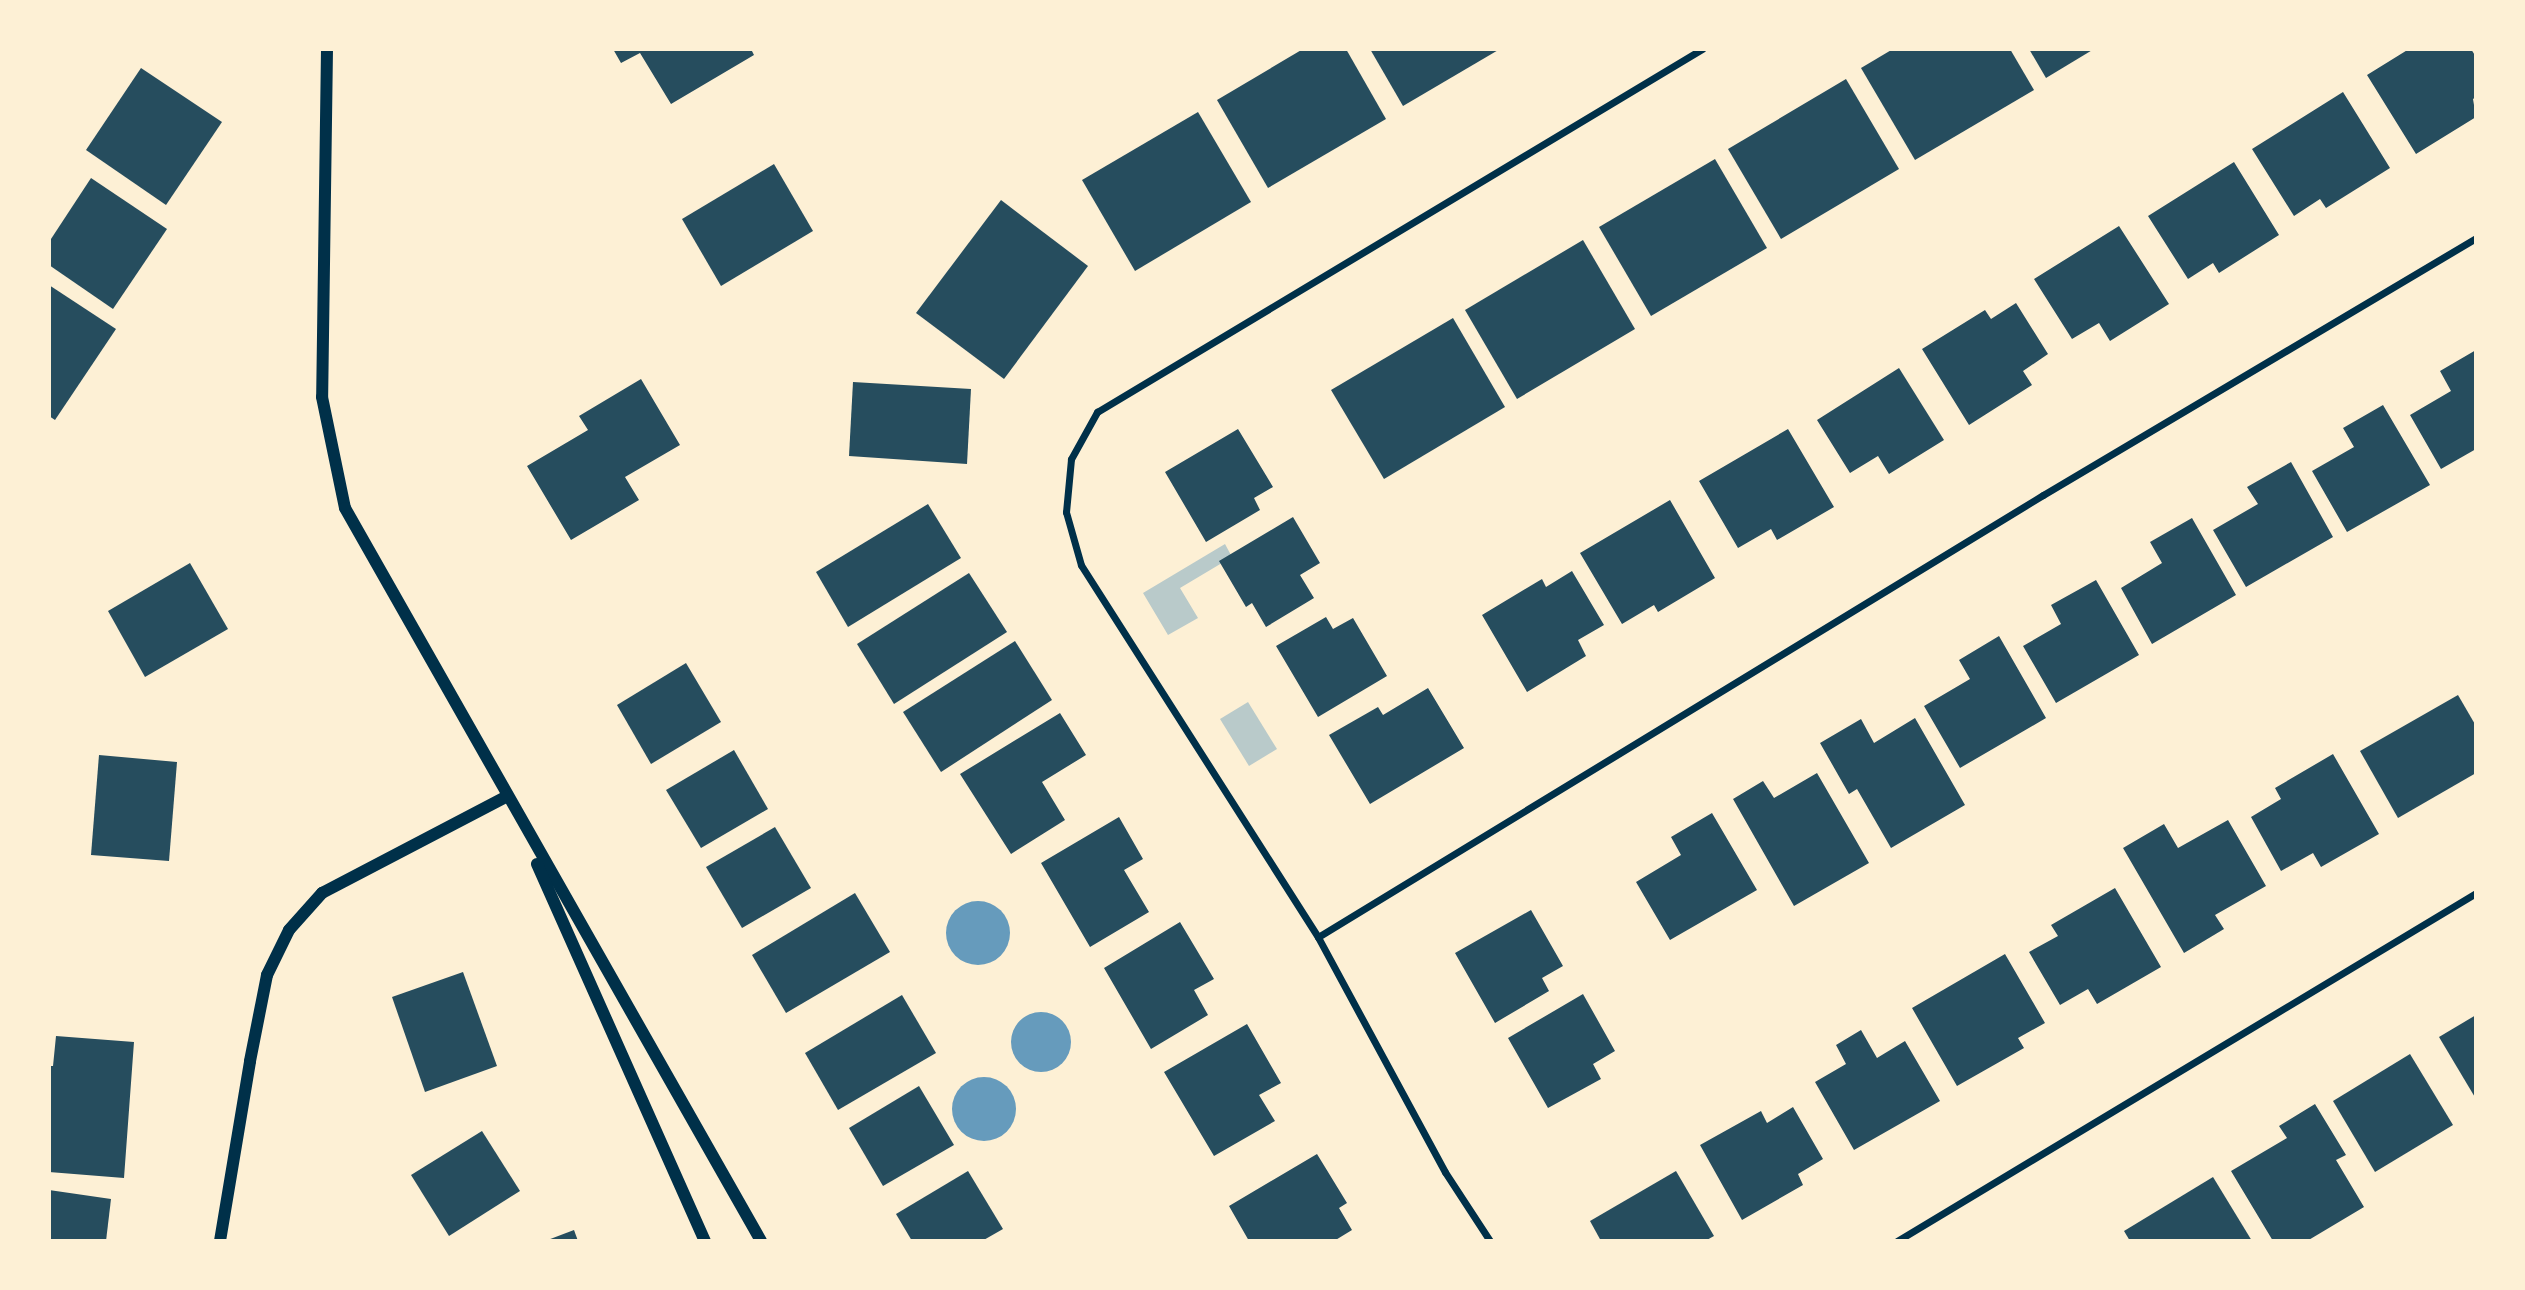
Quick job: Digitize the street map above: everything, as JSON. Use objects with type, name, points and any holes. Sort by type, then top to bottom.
[{"type":"street","points":[[327,49],[323,397],[345,508],[506,797],[761,1241]]},
{"type":"street","points":[[1490,1241],[1446,1172],[1318,937],[1081,565],[1066,512],[1071,459],[1097,412],[1702,49]]},
{"type":"street","points":[[1318,937],[2031,502],[2476,238]]},
{"type":"street","points":[[220,1241],[267,975],[289,930],[322,893],[506,797]]},
{"type":"street","points":[[506,797],[705,1241]]},
{"type":"street","points":[[1897,1241],[2476,894]]},
{"type":"shaded area","points":[[1225,544],[1232,557],[1180,588],[1198,618],[1168,635],[1143,593]]},
{"type":"shaded area","points":[[1248,702],[1277,749],[1249,766],[1220,719]]},
{"type":"water","points":[[972,901],[984,901],[1001,910],[1008,921],[1008,945],[1001,956],[984,965],[972,965],[960,960],[951,951],[946,939],[946,927],[951,915],[960,906]]},
{"type":"water","points":[[1041,1012],[1062,1021],[1071,1042],[1062,1063],[1041,1072],[1020,1063],[1011,1042],[1020,1021]]},
{"type":"water","points":[[984,1077],[996,1079],[1007,1086],[1014,1097],[1014,1121],[1007,1132],[996,1139],[984,1141],[972,1139],[961,1132],[954,1121],[952,1109],[954,1097],[961,1086],[972,1079]]},
{"type":"building","points":[[613,49],[751,49],[754,55],[671,104],[640,53],[621,63]]},
{"type":"building","points":[[1303,49],[1346,49],[1386,119],[1268,188],[1217,100]]},
{"type":"building","points":[[1370,49],[1500,49],[1403,106]]},
{"type":"building","points":[[1893,49],[2010,49],[2034,90],[1915,160],[1861,68]]},
{"type":"building","points":[[2029,49],[2094,49],[2046,78]]},
{"type":"building","points":[[2409,49],[2471,49],[2476,57],[2476,97],[2473,99],[2476,117],[2416,154],[2367,75]]},
{"type":"building","points":[[141,68],[222,122],[166,205],[86,150]]},
{"type":"building","points":[[1846,79],[1899,169],[1781,239],[1728,149]]},
{"type":"building","points":[[2343,92],[2390,168],[2326,208],[2320,199],[2294,216],[2252,149]]},
{"type":"building","points":[[1198,112],[1251,202],[1135,271],[1082,180]]},
{"type":"building","points":[[1715,159],[1767,248],[1651,316],[1599,227]]},
{"type":"building","points":[[2234,162],[2279,235],[2219,273],[2213,263],[2188,279],[2148,216]]},
{"type":"building","points":[[774,164],[813,231],[721,286],[682,219]]},
{"type":"building","points":[[91,178],[167,229],[113,309],[49,265],[49,242]]},
{"type":"building","points":[[1001,200],[1088,266],[1004,379],[916,313]]},
{"type":"building","points":[[2119,226],[2169,304],[2110,341],[2099,323],[2072,339],[2034,279]]},
{"type":"building","points":[[1583,240],[1635,329],[1517,399],[1465,310]]},
{"type":"building","points":[[49,285],[116,329],[55,420],[49,416]]},
{"type":"building","points":[[2016,303],[2048,354],[2023,371],[2032,385],[1969,425],[1922,349],[1985,310],[1991,319]]},
{"type":"building","points":[[1453,318],[1505,407],[1384,479],[1331,390]]},
{"type":"building","points":[[2476,350],[2476,449],[2441,469],[2410,415],[2451,391],[2440,371]]},
{"type":"building","points":[[1899,368],[1944,440],[1889,474],[1878,456],[1850,473],[1817,420]]},
{"type":"building","points":[[641,379],[680,445],[625,477],[639,500],[571,540],[527,466],[588,430],[579,416]]},
{"type":"building","points":[[853,382],[971,389],[967,464],[849,456]]},
{"type":"building","points":[[2383,405],[2430,485],[2347,532],[2312,471],[2354,447],[2343,428]]},
{"type":"building","points":[[1238,429],[1273,487],[1254,498],[1260,510],[1206,542],[1165,472]]},
{"type":"building","points":[[1788,429],[1834,507],[1777,540],[1771,529],[1738,548],[1699,481]]},
{"type":"building","points":[[2291,462],[2333,537],[2246,587],[2213,530],[2258,504],[2247,487]]},
{"type":"building","points":[[1670,500],[1715,578],[1658,612],[1654,605],[1622,624],[1580,553]]},
{"type":"building","points":[[928,504],[961,558],[848,627],[816,572]]},
{"type":"building","points":[[1293,517],[1320,563],[1300,575],[1314,598],[1266,627],[1252,603],[1246,607],[1219,561]]},
{"type":"building","points":[[2192,518],[2236,595],[2152,644],[2121,588],[2162,563],[2150,542]]},
{"type":"building","points":[[190,563],[228,629],[145,677],[108,611]]},
{"type":"building","points":[[1572,571],[1604,625],[1578,640],[1586,656],[1527,692],[1482,615],[1542,579],[1546,587]]},
{"type":"building","points":[[969,573],[1007,632],[894,704],[857,644]]},
{"type":"building","points":[[2096,580],[2139,655],[2056,703],[2023,646],[2061,624],[2051,605]]},
{"type":"building","points":[[1326,617],[1333,629],[1353,618],[1387,676],[1318,717],[1276,646]]},
{"type":"building","points":[[1999,636],[2046,718],[1960,768],[1924,706],[1970,679],[1959,660]]},
{"type":"building","points":[[1015,641],[1052,700],[941,772],[903,712]]},
{"type":"building","points":[[686,663],[721,722],[651,764],[617,705]]},
{"type":"building","points":[[1428,688],[1464,748],[1370,804],[1329,735],[1378,707],[1383,715]]},
{"type":"building","points":[[2458,695],[2476,726],[2476,773],[2398,818],[2360,751]]},
{"type":"building","points":[[1060,713],[1086,755],[1042,782],[1065,820],[1011,854],[960,774]]},
{"type":"building","points":[[1915,718],[1965,805],[1891,848],[1857,789],[1849,794],[1820,743],[1861,719],[1874,743]]},
{"type":"building","points":[[734,750],[768,809],[701,848],[666,790]]},
{"type":"building","points":[[2333,754],[2379,834],[2321,867],[2313,853],[2281,871],[2251,817],[2281,799],[2275,788]]},
{"type":"building","points":[[99,755],[177,762],[169,861],[91,855]]},
{"type":"building","points":[[1817,773],[1869,863],[1794,906],[1733,799],[1763,781],[1774,798]]},
{"type":"building","points":[[1712,813],[1757,890],[1670,940],[1636,882],[1681,855],[1671,837]]},
{"type":"building","points":[[1119,817],[1143,859],[1124,870],[1149,912],[1090,947],[1041,863]]},
{"type":"building","points":[[2228,820],[2266,886],[2215,915],[2224,929],[2184,953],[2123,848],[2164,824],[2178,848]]},
{"type":"building","points":[[775,827],[811,888],[742,928],[706,867]]},
{"type":"building","points":[[2115,888],[2161,967],[2097,1004],[2088,989],[2060,1005],[2029,952],[2058,936],[2051,925]]},
{"type":"building","points":[[855,893],[890,952],[786,1013],[752,955]]},
{"type":"building","points":[[1531,910],[1563,966],[1542,978],[1549,991],[1495,1023],[1455,953]]},
{"type":"building","points":[[1180,922],[1214,979],[1194,990],[1208,1015],[1151,1049],[1104,968]]},
{"type":"building","points":[[2005,954],[2045,1023],[2018,1038],[2024,1048],[1957,1086],[1912,1008]]},
{"type":"building","points":[[463,972],[497,1066],[425,1092],[392,997]]},
{"type":"building","points":[[1583,994],[1615,1051],[1593,1064],[1601,1079],[1548,1108],[1508,1038]]},
{"type":"building","points":[[902,995],[936,1053],[838,1110],[805,1053]]},
{"type":"building","points":[[2476,1015],[2476,1099],[2439,1037]]},
{"type":"building","points":[[1247,1024],[1281,1083],[1259,1095],[1275,1121],[1214,1156],[1164,1072]]},
{"type":"building","points":[[1861,1030],[1877,1058],[1905,1041],[1940,1101],[1854,1150],[1815,1082],[1846,1064],[1836,1045]]},
{"type":"building","points":[[56,1036],[134,1042],[124,1178],[49,1172],[49,1066],[53,1066]]},
{"type":"building","points":[[2410,1054],[2453,1125],[2375,1172],[2333,1101]]},
{"type":"building","points":[[919,1086],[954,1145],[883,1186],[849,1128]]},
{"type":"building","points":[[2315,1104],[2346,1155],[2336,1160],[2364,1207],[2307,1241],[2273,1241],[2231,1171],[2287,1138],[2279,1126]]},
{"type":"building","points":[[1793,1107],[1823,1159],[1798,1174],[1803,1185],[1742,1220],[1700,1145],[1761,1111],[1767,1123]]},
{"type":"building","points":[[482,1131],[520,1191],[449,1236],[411,1175]]},
{"type":"building","points":[[1317,1154],[1347,1203],[1339,1208],[1352,1230],[1334,1241],[1249,1241],[1229,1206]]},
{"type":"building","points":[[968,1171],[1003,1229],[982,1241],[912,1241],[896,1214]]},
{"type":"building","points":[[1676,1171],[1714,1236],[1705,1241],[1601,1241],[1590,1221]]},
{"type":"building","points":[[2213,1177],[2252,1241],[2130,1241],[2124,1231]]},
{"type":"building","points":[[49,1190],[111,1199],[106,1241],[49,1241]]},
{"type":"building","points":[[574,1230],[578,1241],[545,1241]]}]
